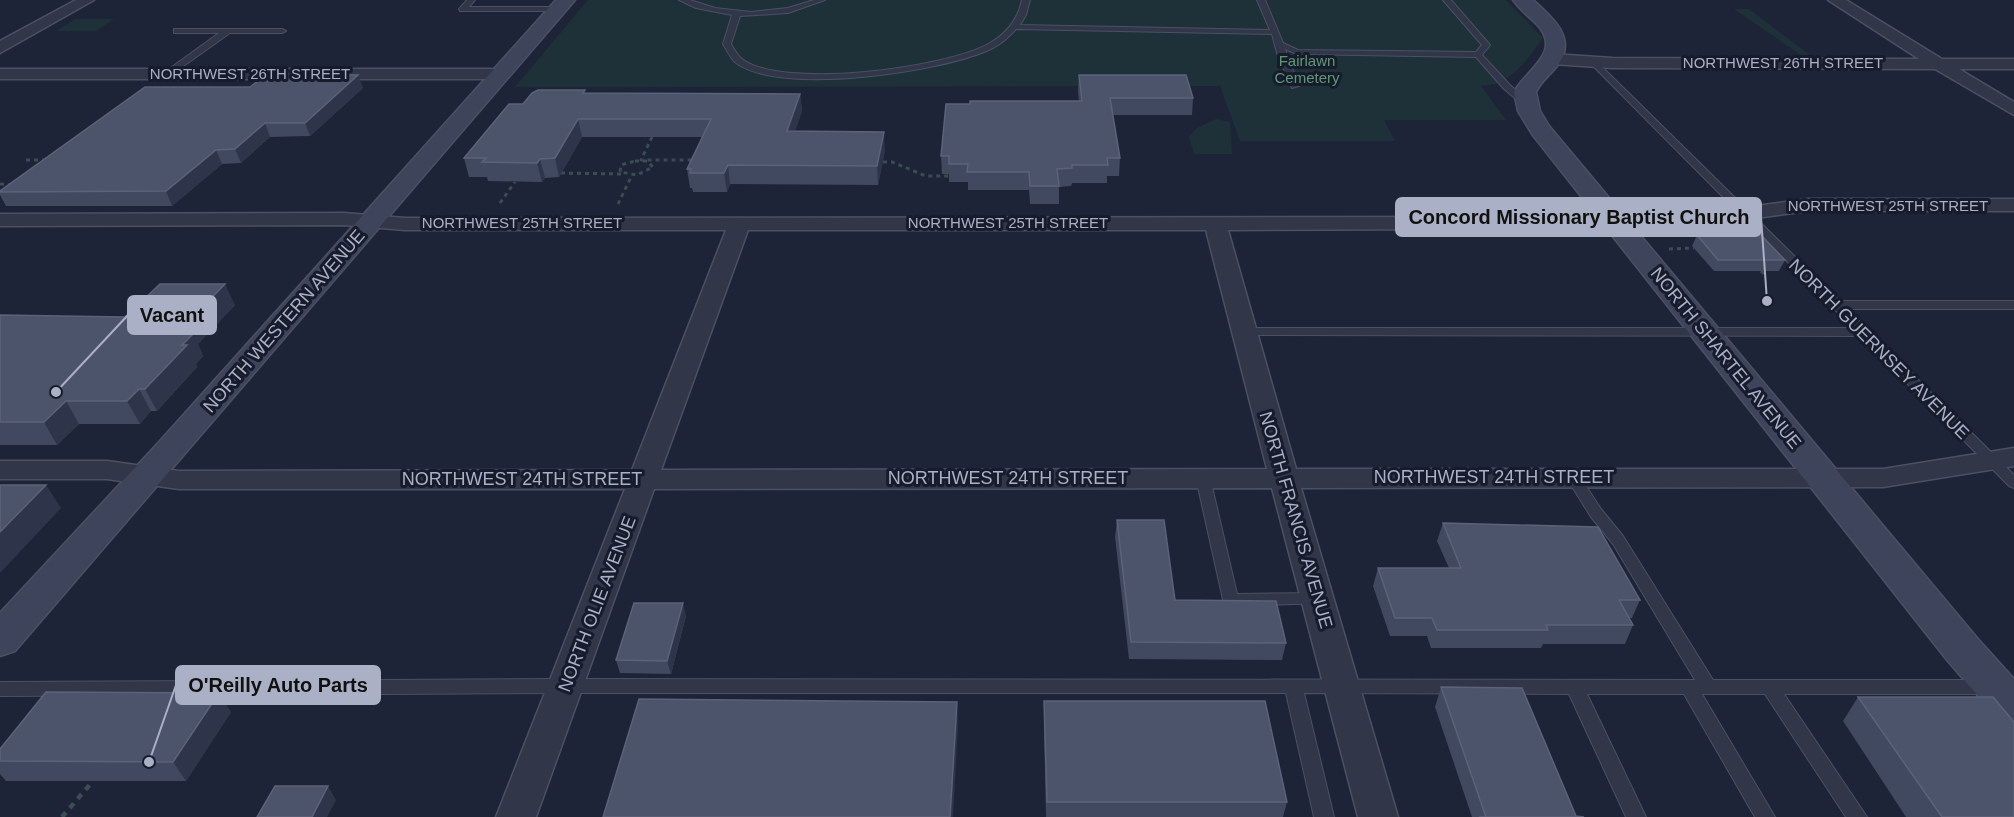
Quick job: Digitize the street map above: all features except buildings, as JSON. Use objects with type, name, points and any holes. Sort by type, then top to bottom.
[{"type":"street","points":[[0,48],[87,0]]},
{"type":"street","points":[[1522,0],[1558,40],[1558,49],[1552,59],[1528,85],[1525,102]]},
{"type":"street","points":[[1835,0],[2014,110]]},
{"type":"street","name":"NORTH WESTERN AVENUE","points":[[0,640],[148,476],[562,4]]},
{"type":"street","name":"NORTHWEST 26TH STREET","points":[[1552,59],[1593,62],[2014,64]]},
{"type":"street","name":"NORTHWEST 26TH STREET","points":[[0,74],[501,74]]},
{"type":"street","name":"NORTH SHARTEL AVENUE","points":[[1525,102],[1540,129],[1822,476],[2008,694]]},
{"type":"street","name":"NORTHWEST 25TH STREET","points":[[0,220],[344,219],[405,224],[1616,223],[1682,222],[1808,205],[2014,205]]},
{"type":"street","name":"NORTH OLIE AVENUE","points":[[516,817],[646,479],[740,223]]},
{"type":"street","name":"NORTH FRANCIS AVENUE","points":[[1215,223],[1243,332],[1286,478],[1378,817]]},
{"type":"street","name":"NORTHWEST 24TH STREET","points":[[0,470],[107,470],[179,480],[1822,476],[1883,478],[1914,475],[2003,458]]},
{"type":"lane","points":[[471,0],[463,9],[562,4]]},
{"type":"lane","points":[[683,0],[736,15],[790,9],[821,0]]},
{"type":"lane","points":[[736,15],[727,44],[739,62],[778,74],[881,73],[942,63],[988,47],[1015,27],[1025,13],[1026,0]]},
{"type":"lane","points":[[1261,0],[1295,86]]},
{"type":"lane","points":[[1447,0],[1486,45],[1478,55]]},
{"type":"lane","points":[[1015,27],[1274,32]]},
{"type":"lane","points":[[177,31],[282,31]]},
{"type":"lane","points":[[168,74],[228,31]]},
{"type":"lane","points":[[1280,44],[1297,52],[1320,54],[1478,55],[1507,87],[1525,102]]},
{"type":"lane","name":"NORTH GUERNSEY AVENUE","points":[[1593,62],[1862,332],[2003,458],[2014,483]]},
{"type":"lane","points":[[1835,305],[2014,305]]},
{"type":"lane","points":[[1243,332],[1862,332]]},
{"type":"lane","points":[[1573,477],[1617,540],[1708,687]]},
{"type":"lane","points":[[1203,478],[1230,600],[1319,599]]},
{"type":"lane","points":[[0,689],[566,686],[1770,687],[2008,694]]},
{"type":"lane","points":[[1575,687],[1636,817]]},
{"type":"lane","points":[[1689,687],[1765,817]]},
{"type":"lane","points":[[1770,687],[1857,817]]},
{"type":"lane","points":[[1294,688],[1324,817]]},
{"type":"path","points":[[641,160],[652,137]]},
{"type":"path","points":[[26,160],[48,160]]},
{"type":"path","points":[[561,173],[644,174],[653,167],[652,164],[641,160]]},
{"type":"path","points":[[623,174],[618,169],[621,165],[641,160],[703,160]]},
{"type":"path","points":[[883,162],[892,162],[926,176],[950,176]]},
{"type":"path","points":[[609,223],[633,175]]},
{"type":"path","points":[[0,184],[15,185]]},
{"type":"path","points":[[1683,249],[1694,248]]},
{"type":"path","points":[[62,817],[93,781]]},
{"type":"green space","name":"Fairlawn Cemetery","points":[[588,0],[1506,0],[1543,38],[1524,63],[1509,77],[1501,82],[1481,86],[1506,120],[1384,120],[1395,141],[1240,141],[1220,86],[515,87]]},
{"type":"green space","points":[[1734,9],[1749,9],[1815,59],[1807,59]]},
{"type":"green space","points":[[76,19],[114,19],[96,31],[56,31]]},
{"type":"green space","points":[[1216,119],[1230,122],[1232,154],[1194,154],[1189,137],[1197,128]]},
{"type":"place","name":"Concord Missionary Baptist Church","points":[[1767,301]]},
{"type":"place","name":"Vacant","points":[[56,392]]},
{"type":"place","name":"O'Reilly Auto Parts","points":[[149,762]]}]
